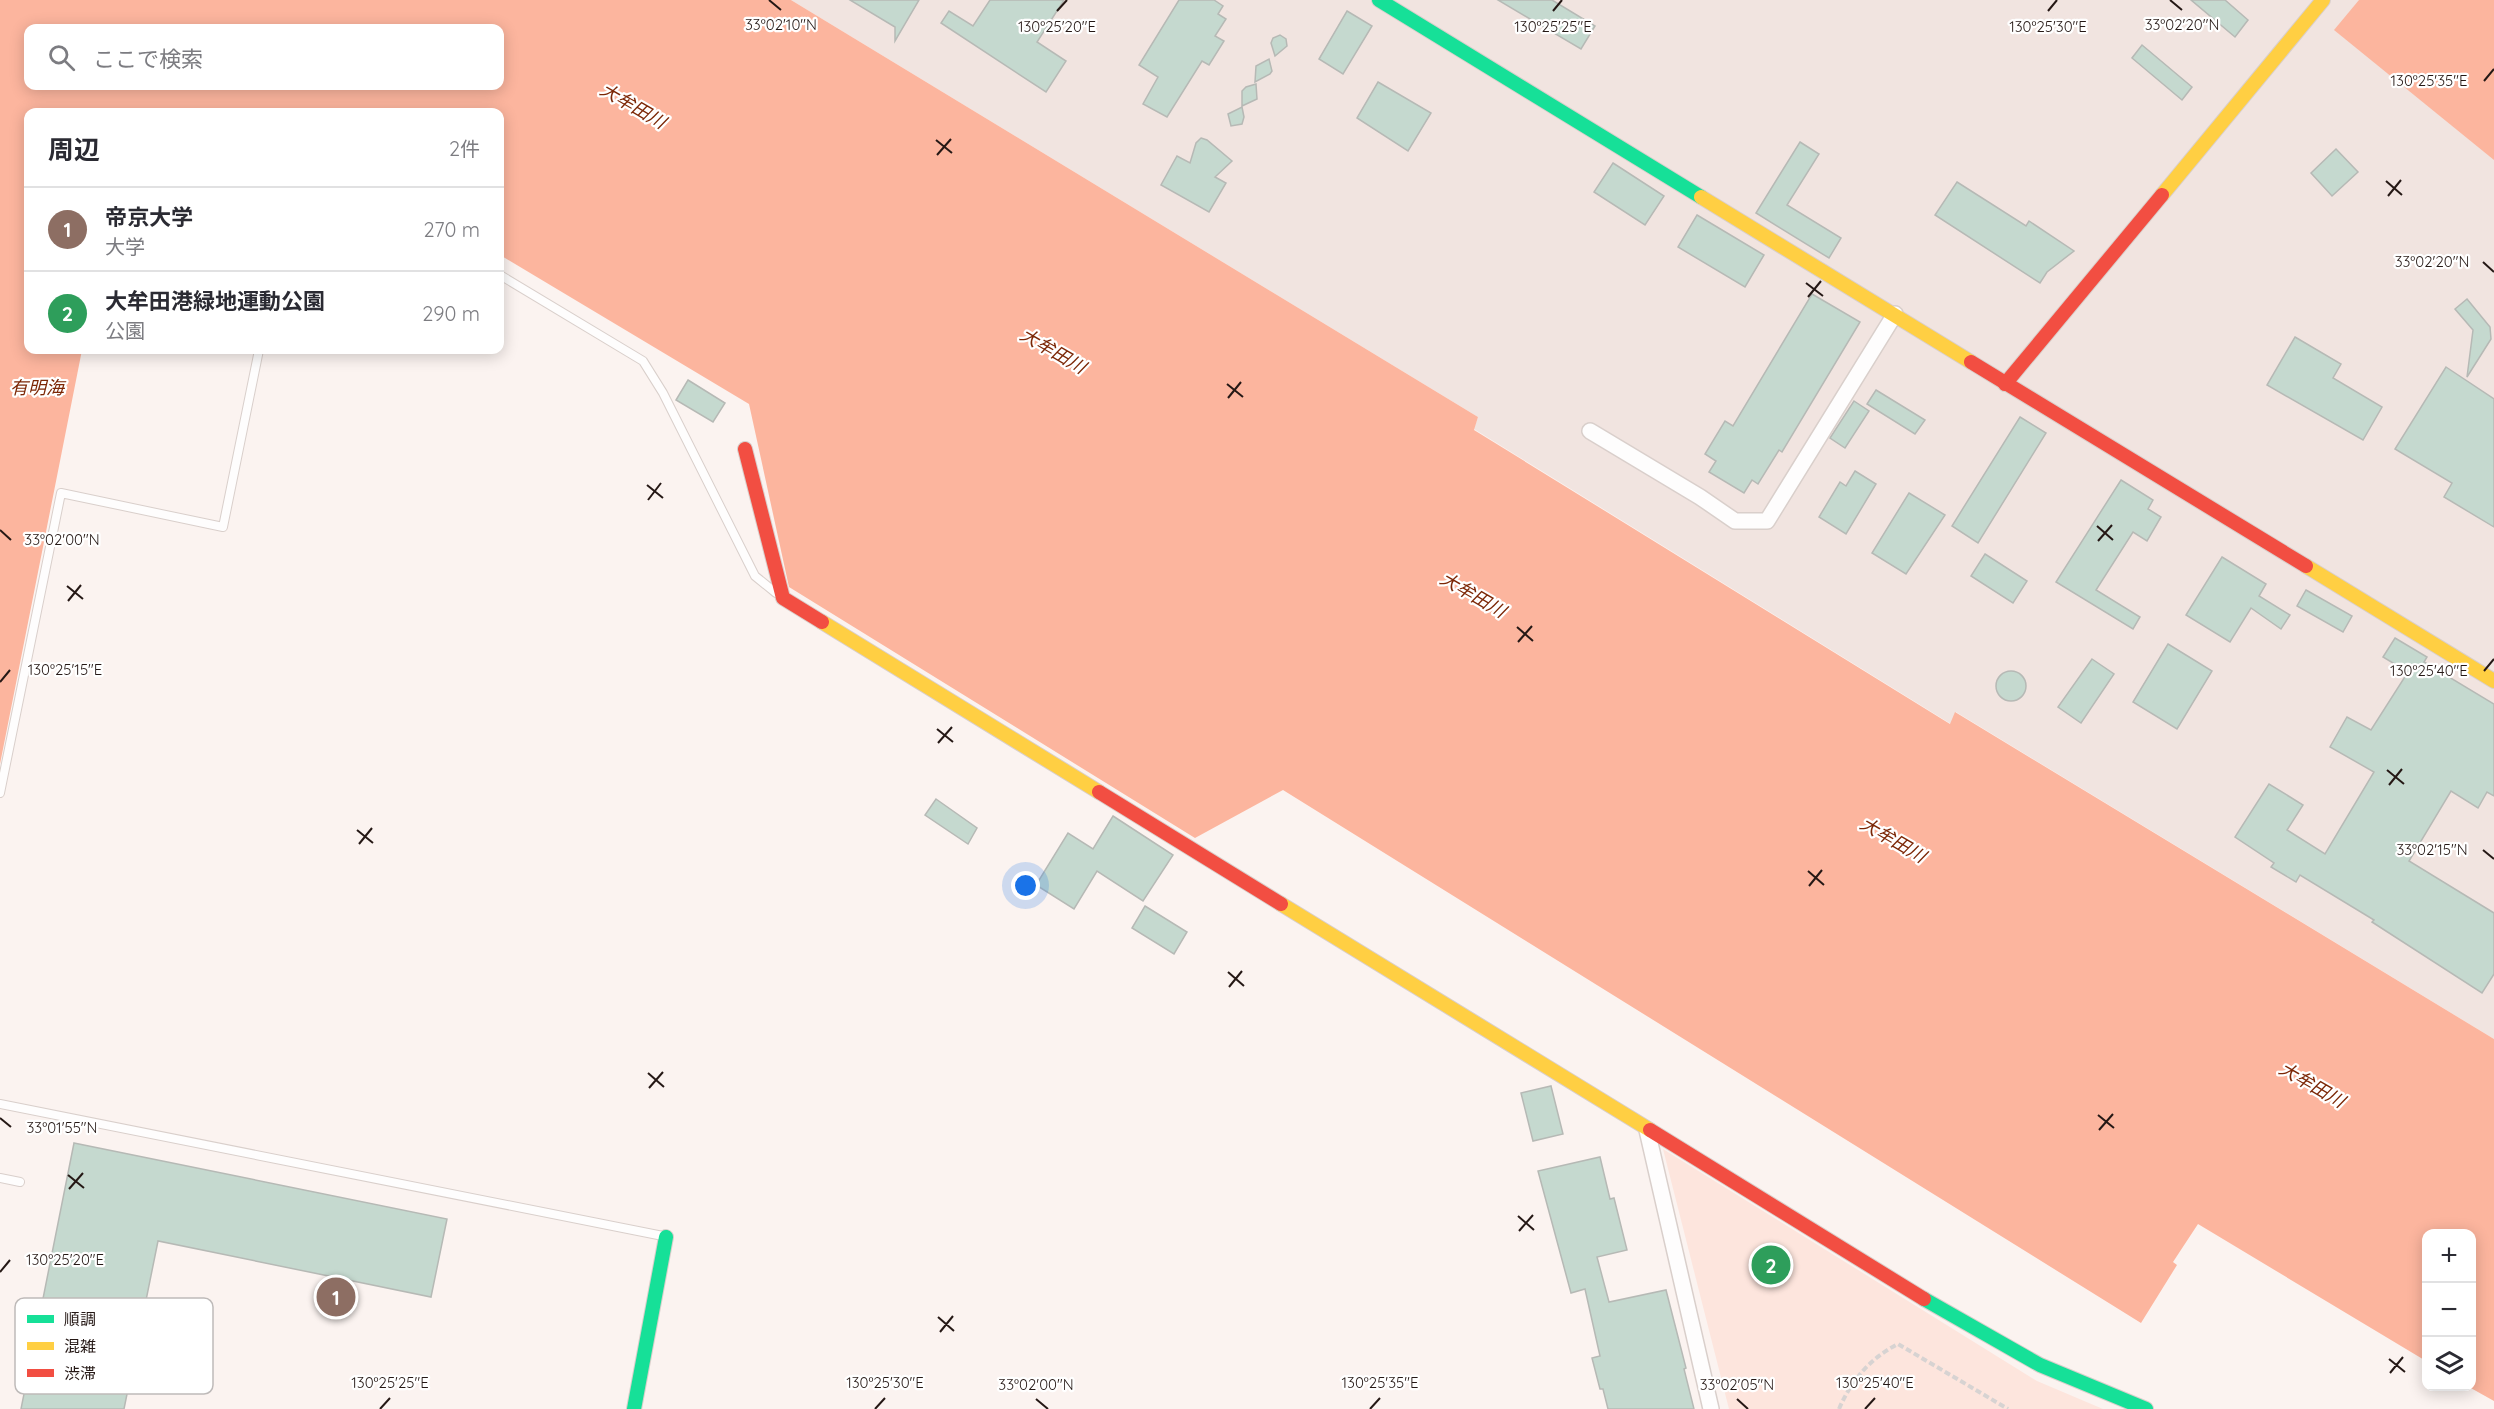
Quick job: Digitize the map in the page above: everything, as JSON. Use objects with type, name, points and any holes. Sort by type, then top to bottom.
[{"type":"street","points":[[1379,0],[2494,681]]},
{"type":"street","points":[[2005,384],[2323,0]]},
{"type":"street","points":[[1590,431],[1700,497],[1735,521],[1767,521],[1895,314]]},
{"type":"street","points":[[745,449],[783,598],[1937,1307],[2029,1359],[2146,1409]]},
{"type":"street","points":[[1647,1130],[1711,1409]]},
{"type":"street","points":[[634,1409],[666,1237]]},
{"type":"lane","points":[[504,277],[643,361],[663,393],[755,576],[783,598]]},
{"type":"lane","points":[[0,793],[61,492],[223,527],[258,354]]},
{"type":"lane","points":[[0,1104],[666,1237]]},
{"type":"lane","points":[[0,1178],[20,1182]]},
{"type":"path","points":[[1839,1409],[1846,1392],[1869,1363],[1898,1344],[2008,1409]]},
{"type":"shaded area","points":[[791,0],[2494,0],[2494,1039],[1956,712],[1951,724],[1474,429],[1478,417]]},
{"type":"shaded area","points":[[1663,1149],[2037,1381],[2103,1409],[1729,1409]]},
{"type":"water","points":[[0,0],[791,0],[1478,417],[1474,430],[1950,724],[1955,712],[2494,1039],[2494,1401],[2476,1391],[2476,1229],[2422,1229],[2422,1359],[2198,1224],[2173,1262],[2177,1265],[2141,1323],[1283,790],[1195,838],[789,587],[749,404],[504,257],[504,108],[24,108],[24,354],[81,354],[0,764]]},
{"type":"water","points":[[2359,0],[2494,0],[2494,160],[2334,30]]},
{"type":"building","points":[[850,0],[919,0],[895,41],[895,27]]},
{"type":"building","points":[[990,0],[1064,0],[1037,42],[1066,61],[1046,92],[941,23],[949,11],[973,26]]},
{"type":"building","points":[[1179,0],[1214,0],[1223,6],[1218,14],[1226,19],[1215,36],[1224,41],[1209,65],[1202,61],[1167,117],[1143,104],[1158,77],[1139,65]]},
{"type":"building","points":[[1498,0],[1552,0],[1595,26],[1581,49]]},
{"type":"building","points":[[2191,0],[2225,0],[2248,20],[2235,37]]},
{"type":"building","points":[[1347,11],[1372,26],[1343,74],[1319,59]]},
{"type":"building","points":[[1280,35],[1286,39],[1287,46],[1275,56],[1271,43],[1273,38]]},
{"type":"building","points":[[2142,45],[2192,87],[2182,100],[2132,58]]},
{"type":"building","points":[[1269,59],[1272,71],[1255,82],[1256,66]]},
{"type":"building","points":[[1378,82],[1431,113],[1408,151],[1357,118]]},
{"type":"building","points":[[1256,84],[1257,99],[1242,106],[1242,91]]},
{"type":"building","points":[[1242,107],[1244,117],[1242,124],[1231,126],[1228,114]]},
{"type":"building","points":[[1201,138],[1207,140],[1232,161],[1215,177],[1226,183],[1209,212],[1161,185],[1177,156],[1190,163],[1196,143]]},
{"type":"building","points":[[1800,142],[1819,154],[1787,205],[1841,238],[1829,258],[1756,213]]},
{"type":"building","points":[[2336,149],[2358,172],[2332,196],[2311,173]]},
{"type":"building","points":[[1613,163],[1664,196],[1645,225],[1594,192]]},
{"type":"building","points":[[1957,182],[2026,226],[2029,221],[2074,251],[2047,272],[2040,283],[1935,215]]},
{"type":"building","points":[[1697,215],[1764,255],[1745,287],[1678,247]]},
{"type":"building","points":[[1812,294],[1860,322],[1782,452],[1779,450],[1758,484],[1752,480],[1744,493],[1709,472],[1716,461],[1705,454],[1725,421],[1733,426]]},
{"type":"building","points":[[2467,299],[2490,327],[2491,339],[2467,377],[2473,330],[2455,309]]},
{"type":"building","points":[[2295,337],[2341,364],[2333,378],[2382,407],[2363,440],[2267,385]]},
{"type":"building","points":[[2446,367],[2494,399],[2494,527],[2444,497],[2452,483],[2395,449]]},
{"type":"building","points":[[688,380],[725,403],[713,422],[676,400]]},
{"type":"building","points":[[1876,390],[1925,420],[1915,434],[1867,404]]},
{"type":"building","points":[[1854,401],[1869,411],[1845,448],[1830,438]]},
{"type":"building","points":[[2020,417],[2046,433],[1978,543],[1952,526]]},
{"type":"building","points":[[1855,471],[1876,484],[1846,534],[1819,517],[1840,482],[1846,486]]},
{"type":"building","points":[[2121,480],[2153,500],[2148,509],[2161,517],[2147,541],[2133,532],[2096,590],[2140,617],[2133,629],[2056,582]]},
{"type":"building","points":[[1909,493],[1945,515],[1906,574],[1872,553]]},
{"type":"building","points":[[1985,554],[2027,581],[2013,603],[1971,576]]},
{"type":"building","points":[[2222,557],[2266,584],[2259,596],[2290,615],[2281,629],[2251,608],[2230,642],[2186,615]]},
{"type":"building","points":[[2306,590],[2352,616],[2343,632],[2297,606]]},
{"type":"building","points":[[2395,638],[2427,657],[2424,662],[2494,704],[2494,796],[2487,792],[2478,808],[2451,791],[2409,861],[2494,913],[2494,974],[2482,993],[2372,922],[2374,920],[2300,875],[2296,882],[2271,867],[2274,863],[2235,837],[2269,784],[2303,805],[2287,830],[2325,854],[2374,772],[2330,747],[2347,717],[2371,730],[2408,672],[2383,657]]},
{"type":"building","points":[[2168,644],[2212,671],[2177,729],[2133,702]]},
{"type":"building","points":[[2092,659],[2114,674],[2081,723],[2058,707]]},
{"type":"building","points":[[2011,671],[2022,675],[2026,686],[2022,697],[2011,701],[2000,697],[1996,686],[2000,675]]},
{"type":"building","points":[[936,799],[977,828],[968,844],[925,815]]},
{"type":"building","points":[[1113,816],[1173,855],[1143,901],[1097,871],[1074,909],[1036,885],[1068,833],[1093,849]]},
{"type":"building","points":[[1145,906],[1187,932],[1174,954],[1132,928]]},
{"type":"building","points":[[1551,1086],[1563,1134],[1533,1141],[1521,1093]]},
{"type":"building","points":[[74,1143],[447,1219],[431,1297],[158,1241],[146,1298],[43,1298]]},
{"type":"building","points":[[1600,1157],[1610,1199],[1614,1198],[1627,1250],[1597,1257],[1609,1302],[1666,1290],[1694,1409],[1608,1409],[1603,1389],[1600,1389],[1592,1358],[1600,1356],[1585,1289],[1571,1293],[1538,1171]]},
{"type":"building","points":[[24,1394],[127,1394],[124,1409],[21,1409]]},
{"type":"traffic: fast","points":[[1379,0],[1701,197]]},
{"type":"traffic: fast","points":[[634,1409],[666,1237]]},
{"type":"traffic: fast","points":[[1924,1299],[2040,1365],[2146,1409]]},
{"type":"traffic: slow","points":[[2162,195],[2323,0]]},
{"type":"traffic: slow","points":[[1701,197],[1971,362]]},
{"type":"traffic: slow","points":[[2306,566],[2494,681]]},
{"type":"traffic: slow","points":[[822,622],[1099,792]]},
{"type":"traffic: slow","points":[[1281,904],[1650,1130]]},
{"type":"traffic: jam","points":[[2005,384],[2162,195]]},
{"type":"traffic: jam","points":[[1971,362],[2306,566]]},
{"type":"traffic: jam","points":[[745,449],[783,598],[822,622]]},
{"type":"traffic: jam","points":[[1099,792],[1281,904]]},
{"type":"traffic: jam","points":[[1650,1130],[1924,1299]]},
{"type":"place","name":"大牟田港緑地運動公園","points":[[1771,1265]]},
{"type":"place","name":"帝京大学","points":[[336,1297]]},
{"type":"water label","name":"大牟田川","points":[[633,106]]},
{"type":"water label","name":"大牟田川","points":[[1053,351]]},
{"type":"water label","name":"有明海","points":[[37,388]]},
{"type":"water label","name":"大牟田川","points":[[1473,595]]},
{"type":"water label","name":"大牟田川","points":[[1893,840]]},
{"type":"water label","name":"大牟田川","points":[[2312,1085]]}]
